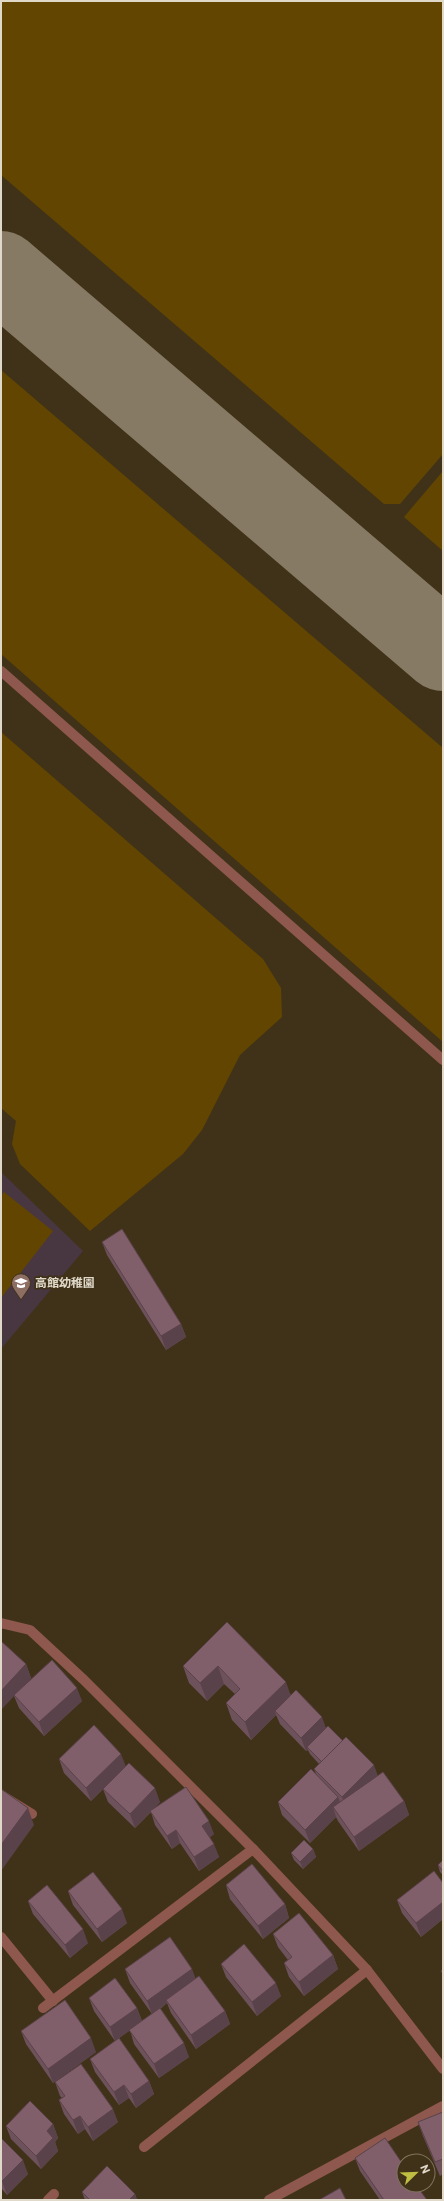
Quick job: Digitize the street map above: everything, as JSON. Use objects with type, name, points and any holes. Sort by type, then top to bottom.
[{"type":"street","points":[[1,671],[443,1060]]},
{"type":"street","points":[[1,1623],[30,1630],[84,1680],[253,1849],[367,1970],[443,2069]]},
{"type":"street","points":[[1,1795],[32,1814]]},
{"type":"street","points":[[43,2008],[253,1849]]},
{"type":"street","points":[[1,1937],[53,2001]]},
{"type":"street","points":[[144,2147],[367,1970]]},
{"type":"street","points":[[269,2200],[443,2106]]},
{"type":"shaded area","points":[[1,1],[443,1],[443,454],[400,504],[384,504],[1,175]]},
{"type":"shaded area","points":[[1,370],[443,748],[443,1042],[1,654]]},
{"type":"shaded area","points":[[443,471],[443,551],[404,517]]},
{"type":"shaded area","points":[[1,732],[263,959],[281,988],[282,1017],[240,1055],[202,1130],[183,1154],[90,1231],[20,1164],[12,1144],[16,1121],[1,1108]]},
{"type":"shaded area","name":"高館幼稚園","points":[[1,1172],[83,1251],[1,1349]]},
{"type":"shaded area","points":[[4,1192],[53,1231],[1,1298],[1,1196]]},
{"type":"building","points":[[122,1229],[181,1324],[161,1336],[102,1242]]},
{"type":"building","points":[[227,1622],[286,1682],[245,1722],[226,1703],[240,1689],[218,1666],[200,1683],[183,1666]]},
{"type":"building","points":[[1,1641],[26,1664],[1,1691]]},
{"type":"building","points":[[52,1660],[77,1688],[39,1722],[14,1695]]},
{"type":"building","points":[[296,1690],[322,1717],[301,1738],[275,1711]]},
{"type":"building","points":[[94,1725],[121,1754],[86,1788],[59,1759]]},
{"type":"building","points":[[328,1726],[343,1741],[322,1762],[307,1747]]},
{"type":"building","points":[[346,1737],[374,1765],[342,1797],[314,1769]]},
{"type":"building","points":[[129,1763],[155,1788],[130,1814],[103,1789]]},
{"type":"building","points":[[311,1769],[338,1797],[305,1830],[278,1802]]},
{"type":"building","points":[[383,1772],[404,1801],[354,1837],[333,1807]]},
{"type":"building","points":[[186,1787],[209,1821],[202,1826],[214,1844],[194,1857],[176,1830],[167,1836],[150,1811]]},
{"type":"building","points":[[1,1789],[28,1808],[1,1845]]},
{"type":"building","points":[[304,1840],[313,1849],[300,1862],[291,1853]]},
{"type":"building","points":[[443,1860],[443,1871],[438,1865]]},
{"type":"building","points":[[252,1864],[285,1904],[258,1926],[226,1885]]},
{"type":"building","points":[[434,1871],[443,1883],[443,1902],[416,1923],[397,1900]]},
{"type":"building","points":[[93,1872],[122,1909],[97,1929],[68,1891]]},
{"type":"building","points":[[47,1885],[83,1929],[65,1945],[28,1901]]},
{"type":"building","points":[[299,1913],[333,1955],[299,1982],[284,1963],[292,1957],[273,1934]]},
{"type":"building","points":[[170,1937],[192,1969],[147,2001],[125,1969]]},
{"type":"building","points":[[244,1944],[276,1983],[252,2002],[221,1964]]},
{"type":"building","points":[[199,1976],[225,2011],[191,2035],[166,2000]]},
{"type":"building","points":[[115,1978],[137,2008],[110,2027],[89,1998]]},
{"type":"building","points":[[65,2000],[91,2038],[48,2069],[21,2031]]},
{"type":"building","points":[[160,2008],[184,2043],[154,2064],[129,2030]]},
{"type":"building","points":[[119,2038],[149,2081],[131,2094],[124,2085],[114,2092],[90,2059]]},
{"type":"building","points":[[81,2064],[113,2109],[88,2127],[80,2116],[73,2120],[59,2100],[65,2096],[55,2082]]},
{"type":"building","points":[[30,2101],[53,2124],[47,2131],[53,2138],[36,2156],[6,2126]]},
{"type":"building","points":[[443,2112],[443,2159],[436,2162],[436,2153],[431,2153],[418,2122]]},
{"type":"building","points":[[1,2138],[23,2160],[2,2181],[1,2180]]},
{"type":"building","points":[[385,2138],[396,2154],[396,2193],[422,2193],[427,2200],[384,2200],[355,2158]]},
{"type":"building","points":[[107,2166],[135,2194],[129,2200],[90,2200],[82,2192]]},
{"type":"building","points":[[340,2188],[346,2200],[319,2200]]},
{"type":"taxiway","points":[[1,272],[443,650]]},
{"type":"place","name":"高館幼稚園","points":[[21,1300]]}]
